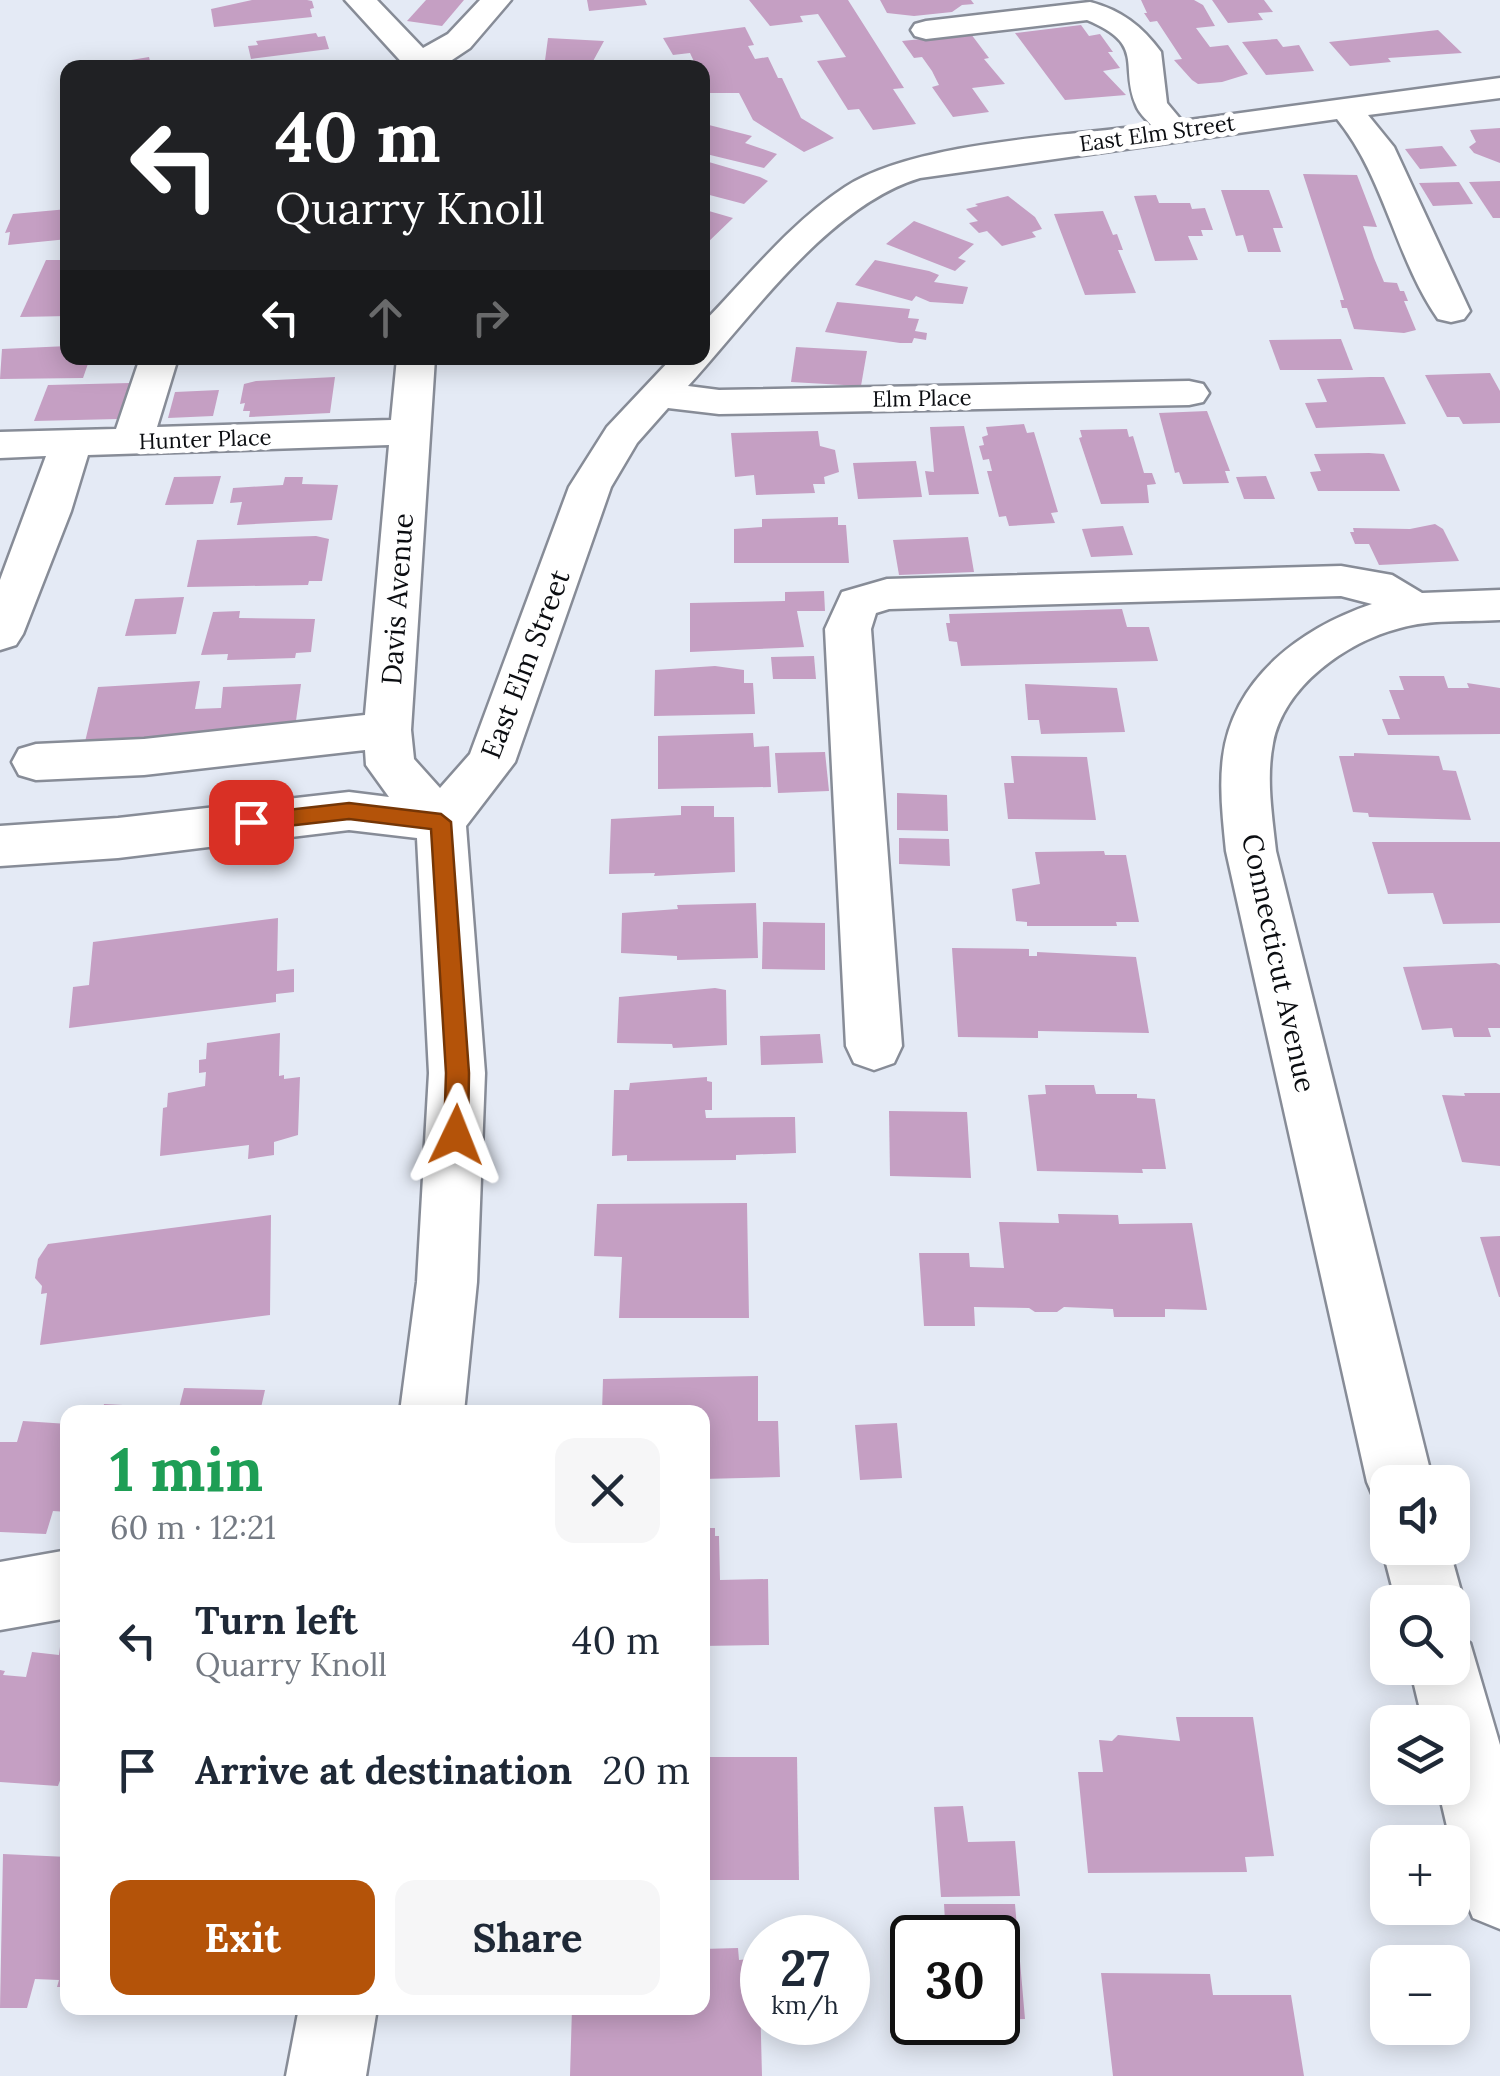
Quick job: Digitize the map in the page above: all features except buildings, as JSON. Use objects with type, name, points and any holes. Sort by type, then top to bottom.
[{"type":"street","points":[[360,0],[419,60]]},
{"type":"street","points":[[431,60],[459,41],[496,0]]},
{"type":"street","points":[[926,30],[1090,11],[1115,21],[1144,52],[1152,83],[1152,104],[1174,131]]},
{"type":"street","name":"East Elm Street","points":[[710,340],[811,233],[852,198],[964,142],[1174,131],[1500,88]]},
{"type":"street","points":[[1345,108],[1377,147],[1451,311]]},
{"type":"street","points":[[132,441],[156,365]]},
{"type":"street","name":"Davis Avenue","points":[[415,365],[388,730],[390,765],[441,822]]},
{"type":"street","name":"East Elm Street","points":[[441,822],[491,762],[590,487],[621,436],[686,365]]},
{"type":"street","name":"Elm Place","points":[[656,395],[719,402],[1189,394]]},
{"type":"street","name":"Hunter Place","points":[[0,446],[410,432]]},
{"type":"street","points":[[0,634],[50,510],[71,444]]},
{"type":"street","points":[[874,1046],[848,629],[858,603],[888,594],[1341,581],[1376,586],[1416,610]]},
{"type":"street","name":"Connecticut Avenue","points":[[1396,1465],[1251,851],[1245,783],[1252,728],[1271,690],[1340,636],[1385,616],[1500,604]]},
{"type":"street","points":[[36,762],[144,757],[388,730]]},
{"type":"street","points":[[0,846],[118,838],[349,811],[441,822],[458,1073],[447,1282],[433,1405]]},
{"type":"street","points":[[0,1596],[60,1585]]},
{"type":"street","points":[[1450,1685],[1500,1891]]},
{"type":"street","points":[[326,2076],[337,2015]]},
{"type":"route","points":[[251,822],[349,811],[441,822],[458,1073],[456,1135]]}]
